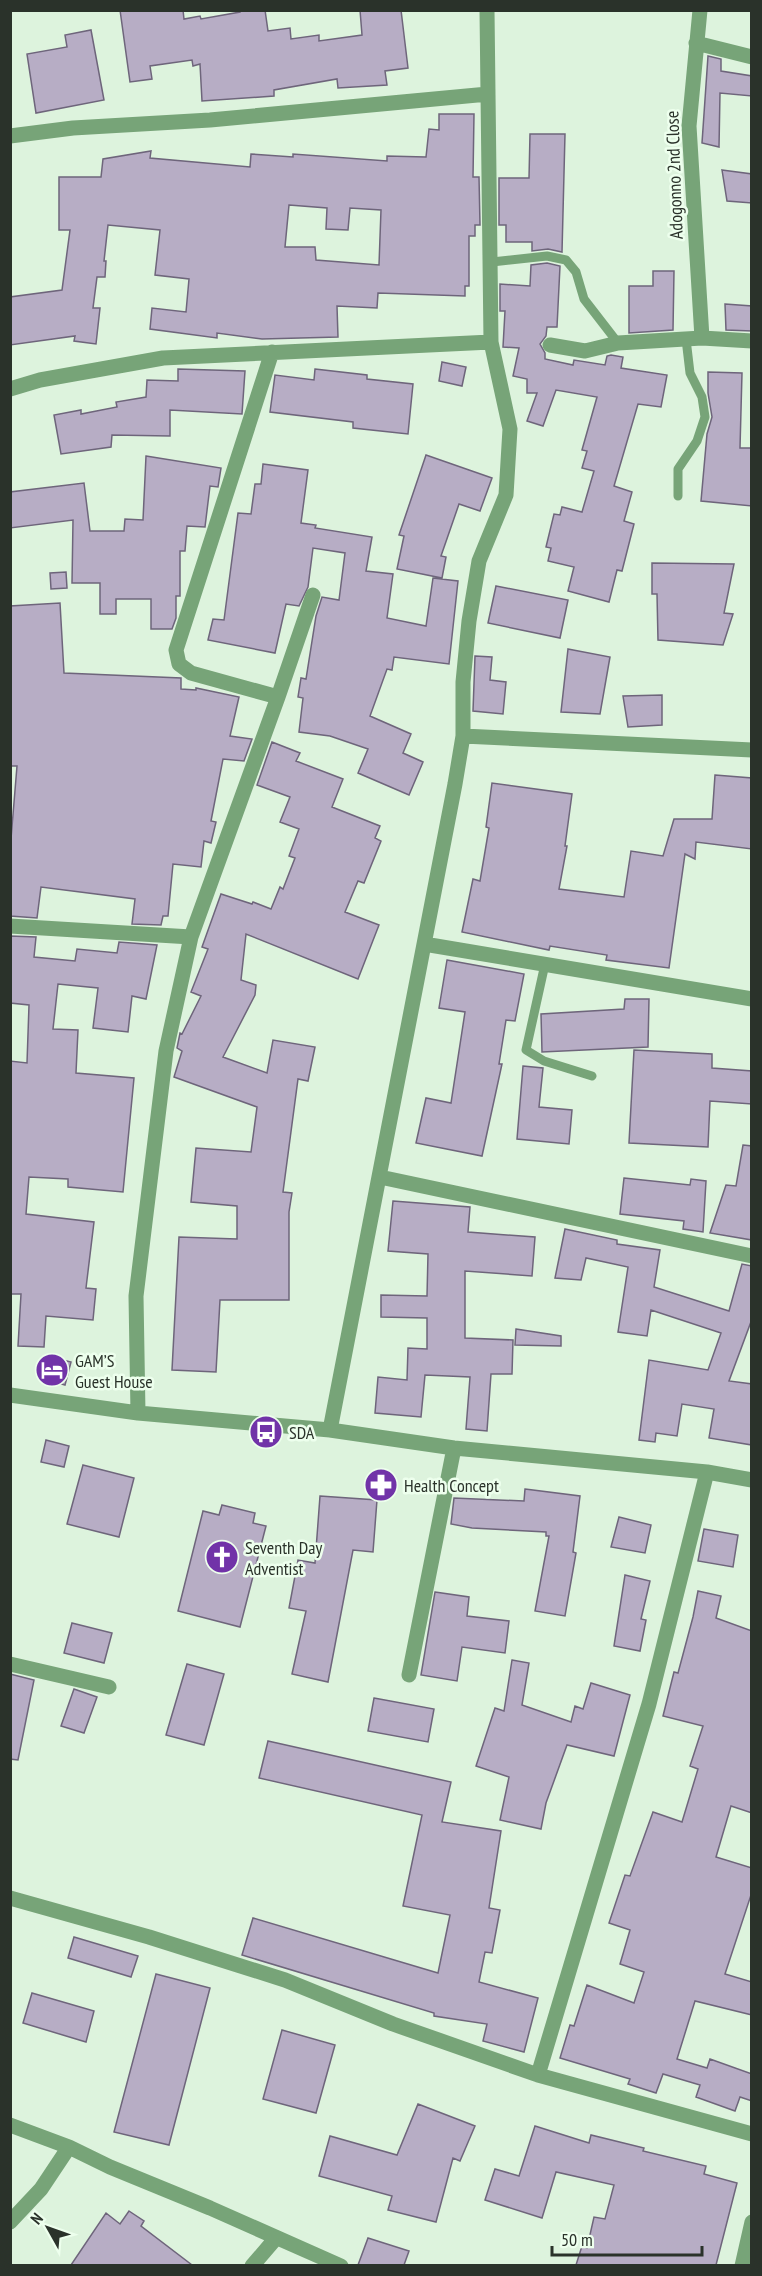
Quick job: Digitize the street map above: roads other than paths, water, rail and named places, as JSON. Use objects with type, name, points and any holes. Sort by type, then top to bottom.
[{"type":"street","points":[[330,1430],[463,736],[463,682],[479,561],[506,495],[510,429],[491,342],[492,262],[487,10]]},
{"type":"street","name":"Adogonno 2nd Close","points":[[700,10],[689,126],[702,338]]},
{"type":"street","points":[[696,43],[752,57]]},
{"type":"street","points":[[10,136],[73,128],[210,120],[488,94]]},
{"type":"street","points":[[550,345],[585,351],[618,343],[702,338],[752,341]]},
{"type":"street","points":[[10,389],[40,380],[164,358],[491,342]]},
{"type":"street","points":[[272,352],[176,651],[179,664],[191,673],[278,698]]},
{"type":"street","points":[[138,1413],[136,1296],[166,1051],[191,937],[313,595]]},
{"type":"street","points":[[463,736],[752,750]]},
{"type":"street","points":[[10,926],[191,937]]},
{"type":"street","points":[[424,944],[752,999]]},
{"type":"street","points":[[380,1177],[752,1256]]},
{"type":"street","points":[[10,1395],[138,1413],[330,1430],[454,1448],[706,1472],[752,1480]]},
{"type":"street","points":[[409,1675],[454,1448]]},
{"type":"street","points":[[538,2076],[649,1704],[706,1472]]},
{"type":"street","points":[[10,1664],[109,1687]]},
{"type":"street","points":[[10,1898],[149,1937],[285,1980],[393,2024],[538,2076],[752,2134]]},
{"type":"street","points":[[10,2125],[69,2147],[110,2167],[341,2265]]},
{"type":"street","points":[[10,2222],[41,2189],[69,2147]]},
{"type":"street","points":[[742,2265],[752,2222]]},
{"type":"street","points":[[252,2265],[276,2238]]},
{"type":"lane","points":[[492,262],[547,256],[566,260],[576,272],[584,299],[618,343]]},
{"type":"lane","points":[[678,496],[678,469],[697,441],[705,417],[702,397],[690,373],[686,339]]},
{"type":"lane","points":[[545,964],[526,1050],[544,1061],[592,1076]]},
{"type":"place","name":"GAM’S Guest House","points":[[52,1370]]},
{"type":"place","name":"SDA","points":[[266,1432]]},
{"type":"place","name":"Health Concept","points":[[381,1485]]},
{"type":"place","name":"Seventh Day Adventist","points":[[222,1557]]}]
